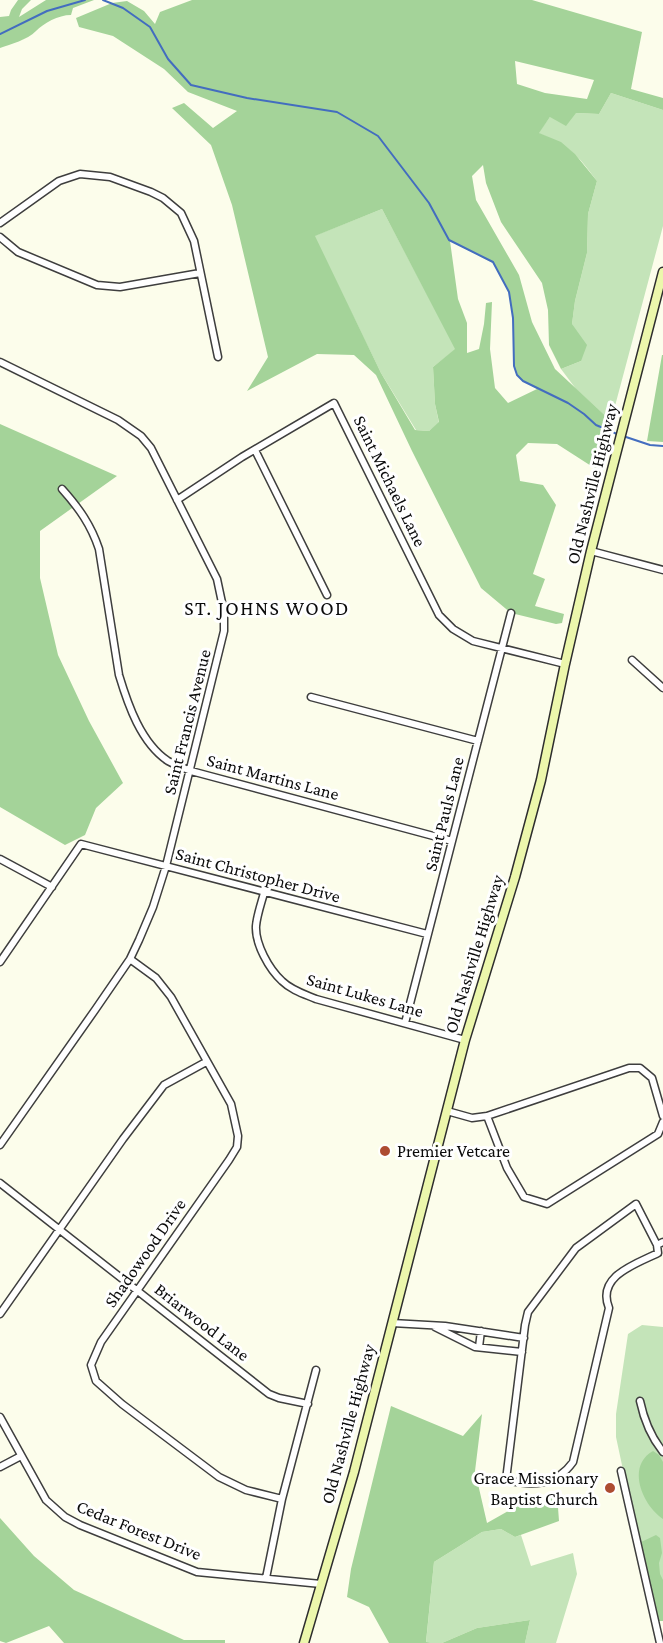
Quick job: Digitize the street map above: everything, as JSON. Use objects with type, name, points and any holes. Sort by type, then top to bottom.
[{"type":"main road","name":"Old Nashville Highway","points":[[304,1643],[354,1472],[465,1040],[515,877],[541,780],[591,551],[663,272]]},
{"type":"street","points":[[0,223],[59,181],[80,174],[110,177],[163,198],[181,213],[194,241],[218,357]]},
{"type":"street","points":[[0,237],[18,252],[97,285],[120,287],[200,273]]},
{"type":"street","name":"Saint Francis Avenue","points":[[0,362],[130,427],[141,436],[151,448],[217,579],[224,612],[224,631],[166,866],[153,907],[130,959],[0,1146]]},
{"type":"street","name":"Saint Michaels Lane","points":[[177,500],[334,403],[439,615],[453,629],[473,641],[565,664]]},
{"type":"street","points":[[255,450],[327,595]]},
{"type":"street","name":"Saint Martins Lane","points":[[62,489],[81,510],[94,535],[99,549],[119,675],[128,703],[143,732],[156,750],[171,763],[190,771],[452,841]]},
{"type":"street","points":[[591,551],[663,570]]},
{"type":"street","name":"Saint Pauls Lane","points":[[405,1023],[512,614]]},
{"type":"street","points":[[632,660],[663,688]]},
{"type":"street","points":[[311,697],[478,741]]},
{"type":"street","name":"Saint Christopher Drive","points":[[52,887],[81,844],[427,934]]},
{"type":"street","points":[[0,859],[52,887],[0,962]]},
{"type":"street","name":"Saint Lukes Lane","points":[[264,893],[256,928],[259,944],[268,963],[281,980],[293,989],[316,999],[465,1040]]},
{"type":"street","name":"Shadowood Drive","points":[[130,959],[147,970],[164,987],[234,1112],[238,1136],[237,1147],[93,1356],[91,1365],[96,1381],[122,1404],[219,1478],[246,1490],[282,1499]]},
{"type":"street","points":[[0,1314],[123,1139],[164,1085],[206,1062]]},
{"type":"street","points":[[447,1111],[472,1118],[487,1116],[630,1068],[640,1068],[652,1078],[663,1116]]},
{"type":"street","points":[[487,1116],[507,1168],[524,1197],[547,1204],[658,1134],[663,1122]]},
{"type":"street","name":"Briarwood Lane","points":[[0,1183],[269,1394],[308,1404]]},
{"type":"street","points":[[636,1204],[660,1244],[661,1253],[621,1271],[609,1283],[606,1301],[609,1308],[573,1462],[567,1470],[549,1481],[527,1485],[506,1480],[528,1312],[576,1248],[636,1204]]},
{"type":"street","points":[[392,1323],[445,1326],[524,1338]]},
{"type":"street","points":[[435,1326],[449,1335],[479,1347],[522,1352]]},
{"type":"street","points":[[479,1347],[481,1331]]},
{"type":"street","points":[[266,1578],[282,1499],[316,1370]]},
{"type":"street","points":[[640,1401],[653,1439],[663,1452]]},
{"type":"street","name":"Cedar Forest Drive","points":[[0,1417],[46,1500],[65,1517],[80,1525],[197,1572],[321,1584]]},
{"type":"street","points":[[0,1467],[21,1456]]},
{"type":"street","points":[[621,1471],[660,1643]]},
{"type":"green space","points":[[18,0],[31,0],[22,9],[19,17],[46,0],[94,0],[73,8],[71,15],[52,20],[24,39],[0,48],[0,17],[9,16]]},
{"type":"green space","points":[[192,0],[532,0],[642,32],[631,89],[663,98],[663,110],[611,93],[599,114],[576,113],[566,126],[550,117],[539,133],[561,142],[575,154],[597,181],[588,214],[587,253],[575,301],[572,324],[587,345],[581,361],[561,369],[549,345],[548,310],[542,283],[501,222],[486,183],[483,165],[472,176],[476,200],[519,275],[532,322],[555,369],[611,421],[606,430],[599,427],[606,442],[599,471],[557,444],[528,443],[516,455],[520,481],[543,485],[556,505],[533,574],[545,579],[535,606],[564,614],[562,623],[556,624],[511,613],[481,588],[376,375],[354,355],[317,354],[247,391],[268,357],[232,205],[211,145],[172,108],[184,103],[213,128],[237,111],[188,92],[164,69],[113,36],[79,27],[76,18],[112,3],[127,1],[144,11],[155,24],[160,12]],"holes":[[[515,61],[594,80],[587,99],[545,93],[517,84]],[[382,209],[455,349],[433,367],[435,404],[439,422],[429,431],[415,430],[381,373],[315,236]],[[450,241],[493,263],[509,292],[513,318],[514,366],[517,375],[537,389],[508,403],[495,388],[490,349],[492,302],[486,303],[479,349],[467,353],[467,323],[458,299]]]},
{"type":"green space","points":[[611,93],[663,110],[663,226],[611,421],[576,389],[561,369],[581,361],[572,324],[575,301],[587,253],[588,214],[597,181],[572,152],[558,142],[538,133],[550,117],[576,113],[599,114]]},
{"type":"green space","points":[[382,209],[456,349],[433,367],[435,404],[439,423],[429,431],[416,430],[381,373],[314,236]]},
{"type":"green space","points":[[662,355],[663,442],[647,441]]},
{"type":"green space","points":[[0,424],[117,476],[40,531],[40,578],[58,655],[89,721],[123,783],[96,808],[85,835],[65,845],[0,807]]},
{"type":"green space","points":[[642,1325],[663,1327],[663,1613],[639,1545],[616,1437],[616,1414],[628,1334]]},
{"type":"green space","points":[[391,1406],[463,1436],[482,1414],[475,1471],[487,1523],[531,1498],[557,1494],[559,1521],[515,1537],[501,1529],[482,1532],[434,1562],[426,1642],[430,1643],[389,1643],[369,1607],[347,1597],[351,1569]]},
{"type":"green space","points":[[653,1451],[663,1462],[663,1519],[649,1505],[640,1485],[640,1466]]},
{"type":"green space","points":[[0,1518],[34,1556],[74,1590],[184,1640],[225,1640],[225,1643],[64,1643],[49,1626],[6,1643],[0,1641]]},
{"type":"green space","points":[[501,1529],[515,1537],[521,1535],[531,1566],[573,1553],[577,1574],[556,1643],[525,1643],[530,1620],[477,1628],[442,1643],[426,1643],[434,1562],[482,1532]]},
{"type":"green space","points":[[656,1535],[660,1538],[662,1553],[659,1563],[663,1580],[663,1621],[659,1621],[655,1615],[639,1543]]},
{"type":"green space","points":[[530,1620],[525,1643],[442,1643],[477,1628]]},
{"type":"waterway","points":[[0,34],[47,11],[85,0]]},
{"type":"waterway","points":[[103,0],[123,8],[150,27],[168,59],[191,85],[247,98],[337,112],[378,136],[429,203],[449,240],[493,262],[509,292],[513,318],[514,366],[517,375],[523,381],[568,403],[596,425],[617,434]]},
{"type":"waterway","points":[[623,436],[650,445],[663,446]]},
{"type":"place","name":"Premier Vetcare","points":[[385,1151]]},
{"type":"place","name":"Grace Missionary Baptist Church","points":[[610,1488]]},
{"type":"district","name":"ST. JOHNS WOOD","points":[[267,608]]}]
